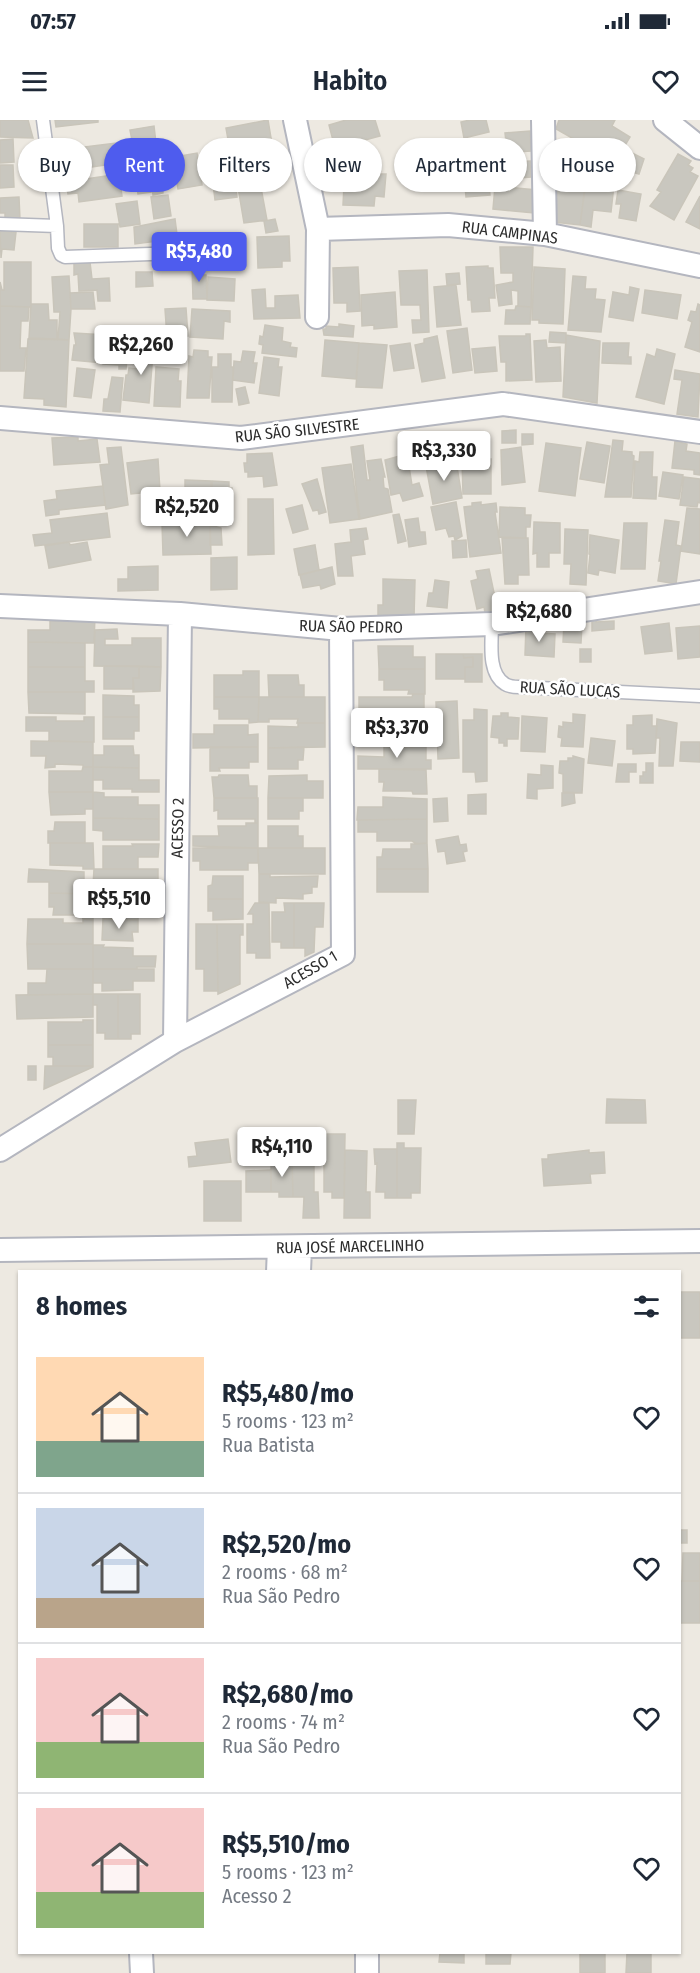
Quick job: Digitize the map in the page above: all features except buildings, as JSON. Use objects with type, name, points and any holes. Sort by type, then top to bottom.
[{"type":"street","points":[[295,120],[318,229],[317,317]]},
{"type":"street","points":[[543,120],[545,234]]},
{"type":"street","points":[[665,120],[700,148]]},
{"type":"street","name":"RUA CAMPINAS","points":[[318,229],[448,225],[545,234],[700,266]]},
{"type":"street","name":"RUA SÃO SILVESTRE","points":[[0,418],[241,438],[503,404],[700,432]]},
{"type":"street","name":"RUA SÃO PEDRO","points":[[0,606],[180,615],[341,629],[492,624],[700,592]]},
{"type":"street","name":"ACESSO 2","points":[[175,1041],[180,615]]},
{"type":"street","name":"ACESSO 1","points":[[0,1150],[175,1041],[343,954],[341,629]]},
{"type":"street","name":"RUA JOSÉ MARCELINHO","points":[[0,1250],[700,1241]]},
{"type":"street","points":[[279,1270],[289,1247]]},
{"type":"street","points":[[289,1247],[298,1270]]},
{"type":"street","points":[[141,1954],[141,1973]]},
{"type":"street","points":[[367,1954],[368,1973]]},
{"type":"lane","points":[[43,120],[58,248],[61,255],[65,257],[179,253]]},
{"type":"lane","points":[[0,224],[57,226]]},
{"type":"lane","name":"RUA SÃO LUCAS","points":[[492,624],[492,655],[495,673],[505,684],[519,687],[700,696]]}]
